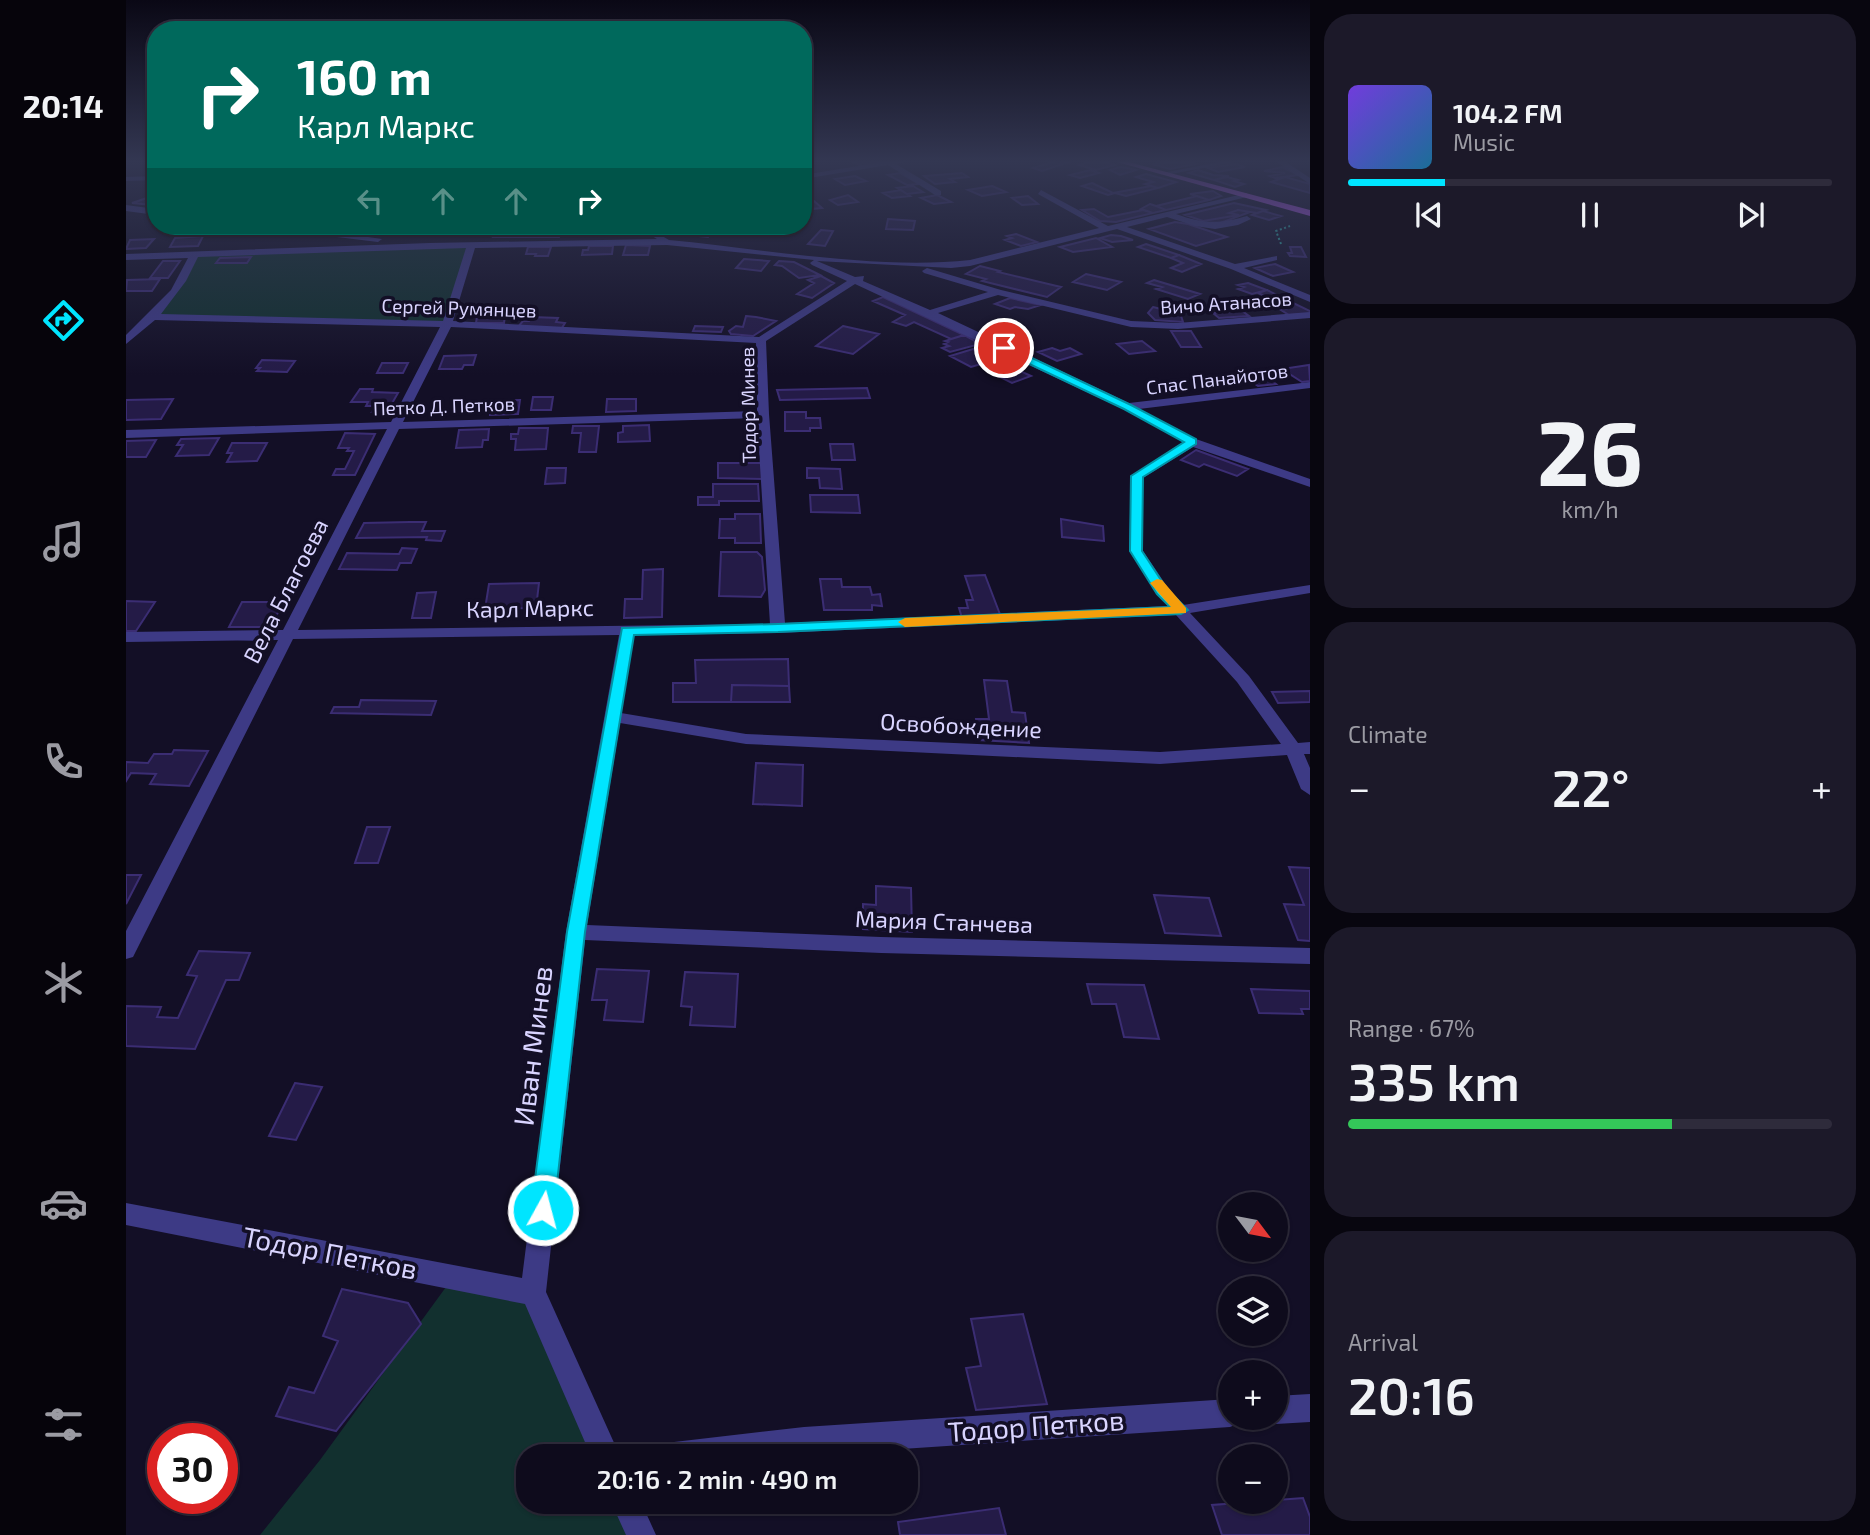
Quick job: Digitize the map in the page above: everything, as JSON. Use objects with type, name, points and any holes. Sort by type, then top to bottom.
[{"type":"street","points":[[126,257],[355,248],[667,242],[901,263],[970,263],[1097,232]]},
{"type":"street","points":[[1123,232],[1234,267],[1310,299]]},
{"type":"street","points":[[348,235],[430,246]]},
{"type":"street","points":[[655,235],[667,242]]},
{"type":"street","points":[[355,248],[374,238]]},
{"type":"street","name":"Вела Благоева","points":[[126,951],[447,324],[471,245]]},
{"type":"street","points":[[126,341],[155,317],[186,276],[194,255]]},
{"type":"street","points":[[797,255],[929,313],[1127,407],[1192,442],[1310,483]]},
{"type":"street","points":[[1234,267],[1273,258]]},
{"type":"street","name":"Тодор Минев","points":[[778,628],[763,414],[761,340],[855,281],[901,263]]},
{"type":"street","name":"Вичо Атанасов","points":[[901,263],[998,292],[1131,324],[1178,326],[1310,315]]},
{"type":"street","points":[[929,313],[998,292]]},
{"type":"street","name":"Сергей Румянцев","points":[[155,317],[447,324],[761,340]]},
{"type":"street","points":[[126,328],[141,327]]},
{"type":"street","name":"Спас Панайотов","points":[[1127,407],[1310,385]]},
{"type":"street","name":"Петко Д. Петков","points":[[126,434],[763,414]]},
{"type":"street","points":[[1192,442],[1137,476],[1136,551],[1162,591],[1302,748],[1310,789]]},
{"type":"street","name":"Карл Маркс","points":[[126,637],[778,628],[1181,610],[1310,589]]},
{"type":"street","name":"Иван Минев","points":[[533,1293],[576,932],[627,631]]},
{"type":"street","name":"Освобождение","points":[[612,717],[746,739],[1146,758],[1302,748]]},
{"type":"street","name":"Мария Станчева","points":[[576,932],[881,945],[1310,956]]},
{"type":"street","name":"Тодор Петков","points":[[126,1214],[533,1293]]},
{"type":"street","points":[[533,1293],[601,1444]]},
{"type":"street","points":[[1288,1409],[1310,1408]]},
{"type":"street","name":"Тодор Петков","points":[[778,1444],[1218,1414]]},
{"type":"street","points":[[631,1514],[641,1535]]},
{"type":"green space","points":[[471,245],[447,324],[155,317],[194,255]]},
{"type":"green space","points":[[454,1276],[533,1293],[601,1444],[516,1444],[516,1514],[631,1514],[641,1535],[260,1535],[320,1460]]},
{"type":"building","points":[[819,232],[833,232],[825,246],[808,244]]},
{"type":"building","points":[[1156,232],[1211,232],[1227,237],[1196,246]]},
{"type":"building","points":[[1016,234],[1037,242],[1021,246],[1005,240],[1012,238],[1007,236]]},
{"type":"building","points":[[494,235],[559,235],[559,237],[493,237]]},
{"type":"building","points":[[1111,235],[1133,240],[1112,242],[1100,238]]},
{"type":"building","points":[[203,236],[198,246],[170,247],[175,238]]},
{"type":"building","points":[[1096,238],[1112,247],[1073,252],[1060,247]]},
{"type":"building","points":[[154,239],[146,248],[126,249],[130,240]]},
{"type":"building","points":[[1146,244],[1179,255],[1171,258],[1138,247]]},
{"type":"building","points":[[626,245],[650,246],[648,255],[623,255]]},
{"type":"building","points":[[589,246],[613,246],[612,254],[582,255],[583,250],[588,250]]},
{"type":"building","points":[[528,247],[551,247],[548,256],[535,256],[536,254],[526,254]]},
{"type":"building","points":[[1290,247],[1301,247],[1306,257],[1290,256]]},
{"type":"building","points":[[1179,255],[1201,264],[1182,272],[1171,268],[1183,263],[1171,258]]},
{"type":"building","points":[[251,257],[247,263],[216,263],[220,258]]},
{"type":"building","points":[[744,259],[769,261],[761,271],[736,268]]},
{"type":"building","points":[[163,261],[180,261],[168,278],[150,278]]},
{"type":"building","points":[[779,261],[794,262],[820,275],[799,278],[782,266],[775,265]]},
{"type":"building","points":[[1275,264],[1293,272],[1273,276],[1255,268]]},
{"type":"building","points":[[980,266],[1061,287],[1047,297],[982,281],[986,279],[966,274]]},
{"type":"building","points":[[1086,274],[1121,282],[1107,290],[1073,282]]},
{"type":"building","points":[[821,276],[834,283],[812,298],[797,294],[814,283],[808,280]]},
{"type":"building","points":[[160,279],[152,291],[126,291],[127,280]]},
{"type":"building","points":[[1154,280],[1200,294],[1188,299],[1156,289],[1162,287],[1147,283]]},
{"type":"building","points":[[1248,283],[1267,290],[1252,294],[1238,289],[1244,287],[1238,285]]},
{"type":"building","points":[[1267,290],[1289,301],[1279,303],[1258,293]]},
{"type":"building","points":[[883,297],[964,335],[951,339],[914,322],[906,326],[893,322],[905,315],[873,301]]},
{"type":"building","points":[[1010,298],[1041,305],[1028,309],[1010,309],[995,304]]},
{"type":"building","points":[[1289,301],[1310,311],[1310,314],[1289,315],[1281,310],[1286,309],[1279,303]]},
{"type":"building","points":[[1231,303],[1249,316],[1219,318],[1213,313],[1220,313],[1214,308],[1224,307],[1219,304]]},
{"type":"building","points":[[1153,307],[1165,310],[1162,312],[1180,313],[1183,322],[1155,320],[1148,313]]},
{"type":"building","points":[[506,309],[504,323],[476,323],[478,310]]},
{"type":"building","points":[[746,316],[776,321],[753,336],[731,334],[729,331],[736,326],[743,327]]},
{"type":"building","points":[[532,317],[558,318],[556,322],[565,323],[560,331],[517,328]]},
{"type":"building","points":[[695,326],[723,327],[721,332],[693,331]]},
{"type":"building","points":[[843,326],[879,334],[853,354],[816,346]]},
{"type":"building","points":[[1171,331],[1191,331],[1201,347],[1181,347]]},
{"type":"building","points":[[964,335],[980,344],[950,352],[942,348],[949,346],[944,344],[948,342],[945,341]]},
{"type":"building","points":[[1142,341],[1155,351],[1129,354],[1117,344]]},
{"type":"building","points":[[1052,348],[1060,351],[1070,348],[1081,354],[1057,361],[1038,352]]},
{"type":"building","points":[[973,349],[995,360],[971,367],[950,356]]},
{"type":"building","points":[[476,355],[473,365],[464,365],[462,369],[439,369],[444,356]]},
{"type":"building","points":[[262,360],[295,361],[287,372],[257,371],[260,368],[256,368]]},
{"type":"building","points":[[382,363],[408,363],[403,373],[377,373]]},
{"type":"building","points":[[1007,365],[1031,376],[1012,383],[988,371]]},
{"type":"building","points":[[1309,365],[1310,381],[1302,382],[1282,369]]},
{"type":"building","points":[[1259,371],[1276,384],[1258,386],[1241,374]]},
{"type":"building","points":[[867,388],[870,398],[780,400],[777,390]]},
{"type":"building","points":[[360,389],[398,393],[387,412],[372,412],[375,406],[366,406],[368,402],[351,402]]},
{"type":"building","points":[[533,397],[553,397],[551,410],[531,410]]},
{"type":"building","points":[[173,399],[161,419],[126,420],[126,400]]},
{"type":"building","points":[[607,399],[636,399],[636,411],[606,412]]},
{"type":"building","points":[[520,400],[518,414],[490,415],[490,408],[485,408],[486,401]]},
{"type":"building","points":[[785,412],[806,412],[806,418],[820,418],[821,428],[785,431]]},
{"type":"building","points":[[649,425],[650,441],[618,442],[618,433],[623,432],[623,426]]},
{"type":"building","points":[[573,426],[599,426],[596,452],[579,452],[581,433],[572,433]]},
{"type":"building","points":[[519,428],[548,428],[546,449],[515,450],[516,439],[511,439],[511,434],[518,434]]},
{"type":"building","points":[[489,429],[488,440],[483,440],[482,447],[456,448],[459,430]]},
{"type":"building","points":[[345,433],[375,434],[355,475],[333,475],[336,469],[345,469],[354,451],[338,448]]},
{"type":"building","points":[[219,438],[209,455],[176,456],[183,445],[177,445],[181,439]]},
{"type":"building","points":[[156,440],[146,457],[126,457],[126,441]]},
{"type":"building","points":[[232,443],[267,443],[257,461],[227,462],[232,453],[227,453]]},
{"type":"building","points":[[830,444],[853,444],[855,460],[832,460]]},
{"type":"building","points":[[1196,450],[1248,469],[1237,476],[1204,464],[1199,467],[1181,460]]},
{"type":"building","points":[[718,463],[762,463],[763,479],[718,478]]},
{"type":"building","points":[[547,468],[566,468],[565,483],[545,484]]},
{"type":"building","points":[[807,468],[840,469],[842,489],[820,488],[819,478],[807,478]]},
{"type":"building","points":[[713,484],[758,484],[759,501],[719,501],[719,505],[698,505],[698,497],[713,497]]},
{"type":"building","points":[[810,495],[858,495],[860,513],[811,512]]},
{"type":"building","points":[[735,514],[760,514],[761,543],[735,543],[735,538],[719,538],[720,519],[735,519]]},
{"type":"building","points":[[1061,519],[1103,526],[1104,541],[1062,537]]},
{"type":"building","points":[[426,522],[422,531],[445,531],[441,541],[426,540],[427,537],[356,538],[364,523]]},
{"type":"building","points":[[402,548],[417,549],[411,563],[400,563],[397,570],[339,569],[347,553],[399,554]]},
{"type":"building","points":[[721,552],[757,552],[762,557],[765,590],[761,597],[719,596]]},
{"type":"building","points":[[663,569],[662,617],[624,618],[625,599],[642,599],[643,570]]},
{"type":"building","points":[[985,575],[1001,617],[962,618],[959,608],[968,608],[966,600],[973,600],[965,576]]},
{"type":"building","points":[[820,579],[841,579],[842,587],[870,587],[872,595],[880,594],[882,606],[872,605],[872,610],[824,610]]},
{"type":"building","points":[[539,583],[536,608],[485,609],[489,584]]},
{"type":"building","points":[[436,592],[431,618],[412,618],[417,593]]},
{"type":"building","points":[[126,601],[155,602],[136,631],[126,631]]},
{"type":"building","points":[[242,602],[283,602],[271,627],[229,627]]},
{"type":"building","points":[[788,659],[789,686],[732,685],[731,702],[673,702],[673,683],[696,683],[695,660]]},
{"type":"building","points":[[984,680],[1007,681],[1012,712],[1025,713],[1029,743],[978,740],[976,719],[989,719]]},
{"type":"building","points":[[732,685],[789,686],[790,702],[731,702]]},
{"type":"building","points":[[1310,691],[1310,702],[1278,703],[1272,692]]},
{"type":"building","points":[[361,700],[436,701],[431,715],[331,713],[334,707],[359,707]]},
{"type":"building","points":[[174,750],[208,751],[189,786],[150,784],[156,774],[131,773],[126,781],[126,762],[148,763],[154,754],[172,754]]},
{"type":"building","points":[[756,763],[803,765],[802,806],[753,804]]},
{"type":"building","points":[[367,827],[390,827],[378,863],[355,863]]},
{"type":"building","points":[[1289,867],[1310,868],[1310,941],[1298,940],[1284,904],[1304,905]]},
{"type":"building","points":[[126,875],[141,875],[126,904]]},
{"type":"building","points":[[876,886],[911,888],[912,932],[863,929],[863,904],[876,905]]},
{"type":"building","points":[[1154,895],[1209,898],[1221,936],[1165,933]]},
{"type":"building","points":[[199,951],[250,953],[239,980],[226,980],[195,1049],[126,1046],[126,1006],[161,1007],[157,1017],[178,1018],[197,976],[187,975]]},
{"type":"building","points":[[597,969],[649,971],[643,1022],[604,1020],[607,1000],[592,1000]]},
{"type":"building","points":[[685,972],[738,974],[735,1027],[690,1025],[692,1007],[681,1006]]},
{"type":"building","points":[[1087,984],[1144,985],[1159,1039],[1124,1037],[1116,1004],[1092,1004]]},
{"type":"building","points":[[1251,989],[1310,991],[1310,1009],[1301,1009],[1303,1014],[1259,1013]]},
{"type":"building","points":[[295,1083],[322,1087],[296,1140],[269,1136]]},
{"type":"building","points":[[342,1289],[408,1303],[421,1324],[336,1431],[276,1416],[289,1387],[314,1393],[338,1341],[323,1336]]},
{"type":"building","points":[[1023,1314],[1047,1404],[976,1410],[966,1368],[981,1366],[971,1319]]},
{"type":"building","points":[[1303,1498],[1310,1517],[1310,1535],[1222,1535],[1212,1505],[1218,1505],[1218,1514],[1288,1514],[1288,1499]]},
{"type":"building","points":[[999,1508],[1006,1535],[900,1535],[898,1522]]},
{"type":"slow traffic","points":[[905,622],[1181,610],[1157,583]]},
{"type":"route","points":[[543,1210],[576,932],[627,631],[778,628],[1181,610],[1162,591],[1136,551],[1137,476],[1192,442],[1127,407],[1004,348]]}]
